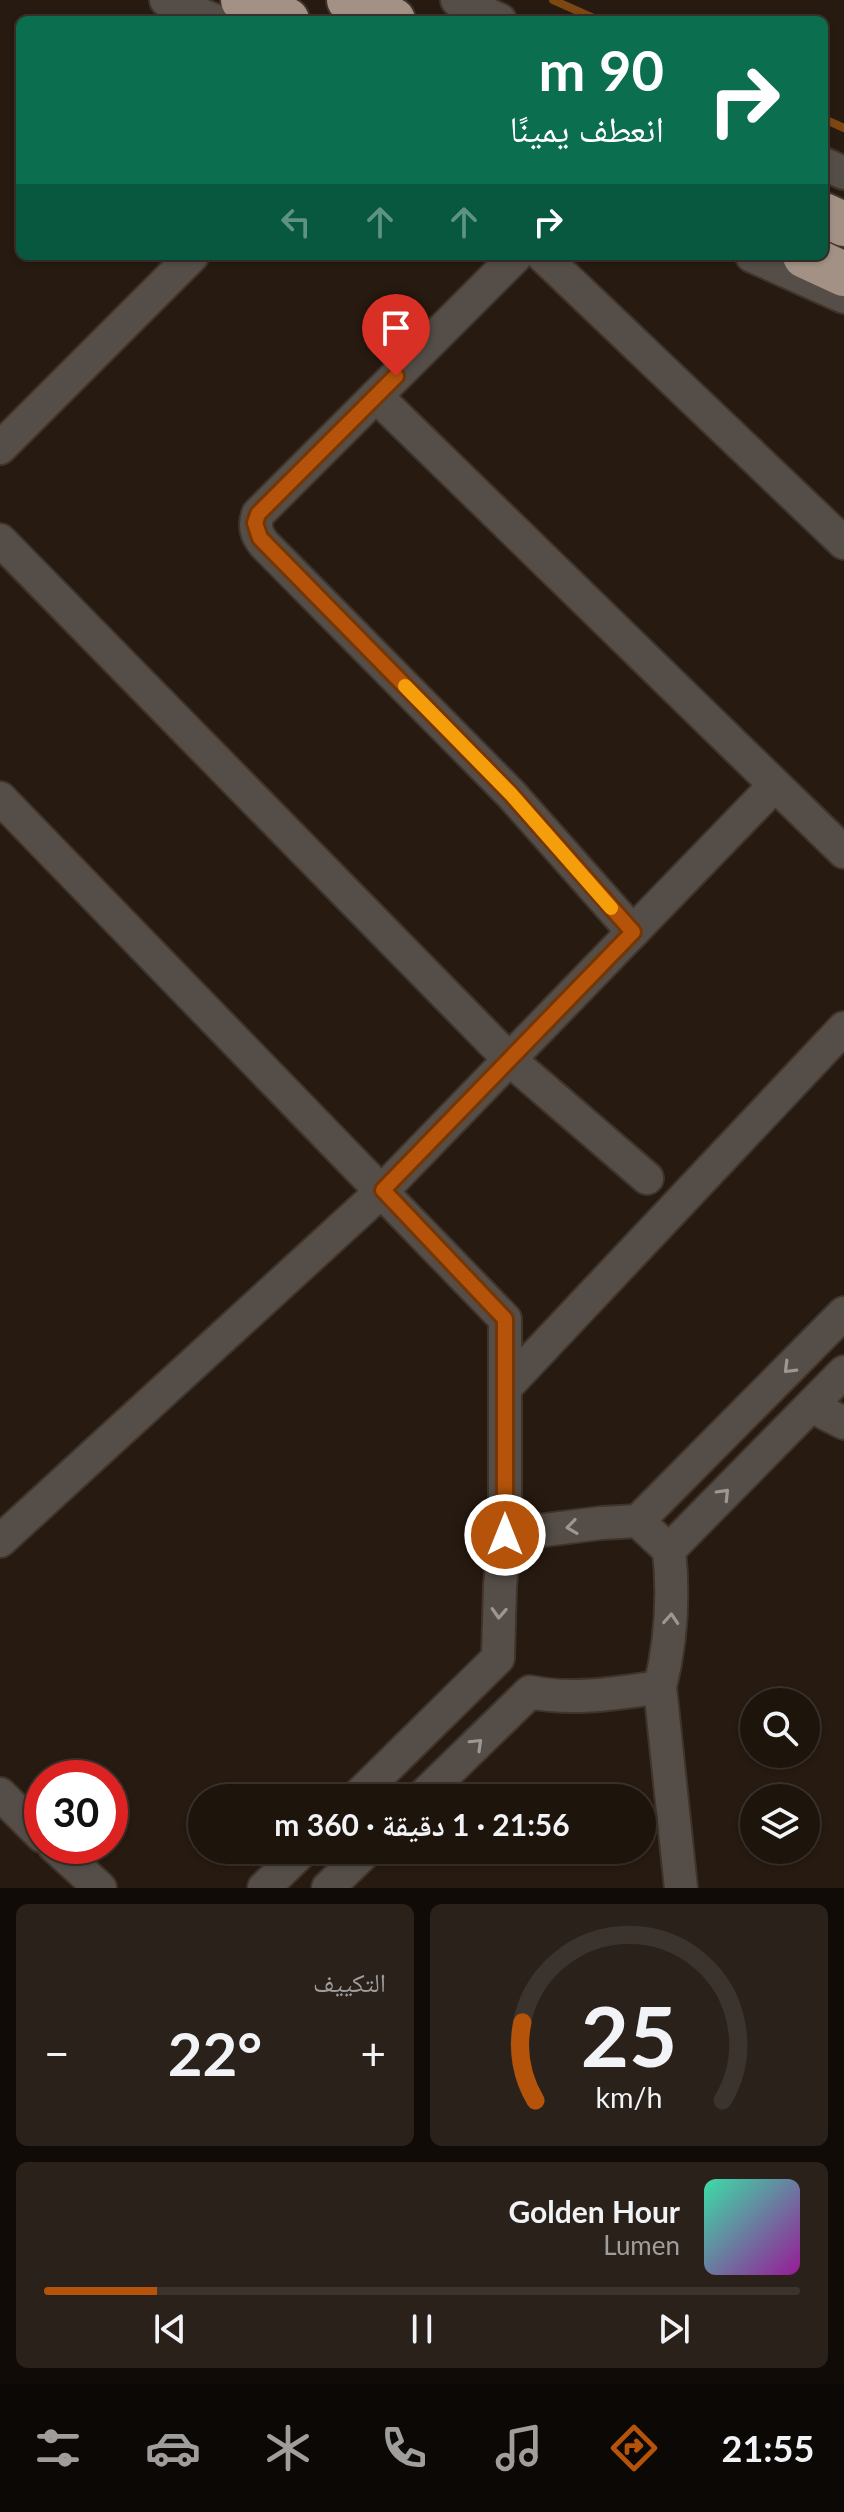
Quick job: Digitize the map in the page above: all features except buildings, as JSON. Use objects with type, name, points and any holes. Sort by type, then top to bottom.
[{"type":"highway","points":[[243,0],[278,16]]},
{"type":"highway","points":[[349,0],[384,16]]},
{"type":"highway","points":[[814,260],[844,274]]},
{"type":"street","points":[[166,0],[204,16]]},
{"type":"street","points":[[457,0],[491,16]]},
{"type":"street","points":[[0,448],[188,260]]},
{"type":"street","points":[[512,260],[258,514],[255,523],[260,538],[511,794],[633,932]]},
{"type":"street","points":[[547,260],[844,543]]},
{"type":"street","points":[[761,260],[844,297]]},
{"type":"street","points":[[376,396],[844,852]]},
{"type":"street","points":[[0,540],[509,1059],[647,1178]]},
{"type":"street","points":[[0,1541],[383,1190],[775,785]]},
{"type":"street","points":[[0,798],[383,1190],[502,1314],[506,1324],[505,1535],[498,1658],[370,1784]]},
{"type":"street","points":[[506,1387],[844,1028]]},
{"type":"street","points":[[505,1535],[638,1521],[844,1313]]},
{"type":"street","points":[[669,1550],[844,1372]]},
{"type":"street","points":[[811,1406],[844,1423]]},
{"type":"street","points":[[638,1521],[669,1550],[671,1612],[666,1665],[660,1687],[681,1888]]},
{"type":"street","points":[[498,1658],[530,1692],[551,1696],[660,1687]]},
{"type":"street","points":[[435,1784],[530,1692]]},
{"type":"street","points":[[0,1794],[24,1818]]},
{"type":"street","points":[[74,1864],[100,1888]]},
{"type":"street","points":[[264,1888],[289,1864]]},
{"type":"street","points":[[328,1888],[353,1864]]},
{"type":"waterway","points":[[553,0],[589,16]]},
{"type":"waterway","points":[[828,121],[844,128]]},
{"type":"slow traffic","points":[[405,686],[511,794],[611,908]]},
{"type":"route","points":[[396,376],[258,514],[256,530],[264,544],[511,794],[633,932],[383,1190],[505,1319],[505,1535]]}]
